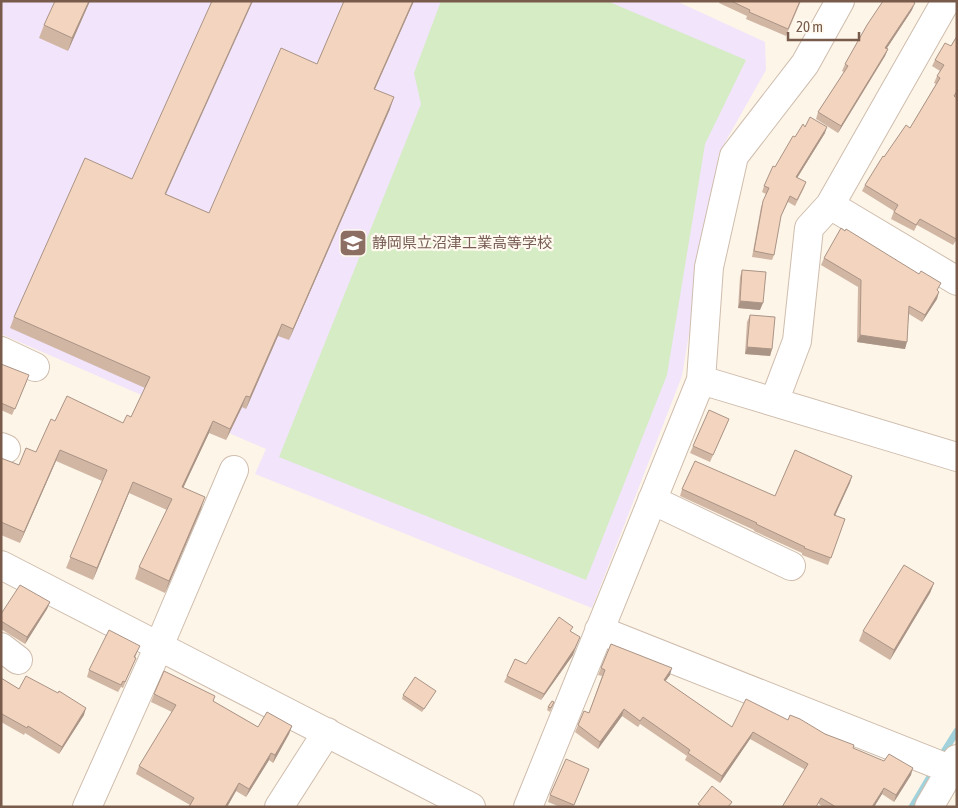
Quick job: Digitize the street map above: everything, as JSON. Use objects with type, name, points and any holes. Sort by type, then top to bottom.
[{"type":"street","points":[[528,807],[701,380],[709,267],[734,156],[805,64],[840,1]]},
{"type":"street","points":[[774,402],[797,341],[809,228],[830,205],[946,1]]},
{"type":"street","points":[[830,205],[957,281]]},
{"type":"street","points":[[1,351],[34,366]]},
{"type":"street","points":[[701,380],[957,457]]},
{"type":"street","points":[[88,807],[234,470]]},
{"type":"street","points":[[652,500],[791,566]]},
{"type":"street","points":[[4,573],[159,646],[471,807]]},
{"type":"street","points":[[599,630],[925,759],[955,767],[929,807]]},
{"type":"street","points":[[279,807],[327,732]]},
{"type":"shaded area","name":"静岡県立沼津工業高等学校","points":[[2,1],[676,1],[765,42],[766,70],[719,153],[682,376],[592,608],[255,474],[266,449],[1,334]]},
{"type":"green space","points":[[441,1],[607,1],[746,60],[705,144],[667,375],[586,580],[279,457],[421,104],[414,73]]},
{"type":"building","points":[[55,1],[89,1],[72,38],[44,25]]},
{"type":"building","points":[[212,1],[252,1],[165,194],[209,213],[281,48],[317,64],[344,1],[413,1],[374,89],[394,97],[293,329],[282,324],[250,397],[246,396],[230,429],[213,421],[182,487],[205,497],[169,581],[139,567],[172,499],[133,482],[97,568],[70,557],[107,470],[60,450],[24,532],[1,522],[1,458],[19,465],[26,448],[36,452],[51,419],[55,421],[67,396],[123,423],[127,415],[131,417],[150,377],[14,317],[85,158],[132,179]]},
{"type":"building","points":[[731,1],[800,1],[788,29],[749,12],[750,10]]},
{"type":"building","points":[[883,1],[912,1],[915,3],[885,48],[888,49],[841,126],[818,112],[848,66],[845,64]]},
{"type":"building","points":[[957,36],[957,91],[954,96],[957,98],[956,239],[920,219],[916,225],[894,212],[898,205],[865,185],[906,125],[910,128],[940,78],[937,76],[944,65],[935,60],[945,43],[951,46]]},
{"type":"building","points":[[810,117],[827,127],[796,177],[806,182],[797,200],[790,196],[781,216],[774,255],[754,251],[763,201],[769,188],[764,186],[773,166],[775,167],[793,136],[795,137],[803,124],[805,127]]},
{"type":"building","points":[[841,228],[845,231],[846,229],[919,274],[921,271],[941,283],[937,290],[939,292],[925,315],[909,306],[907,342],[860,335],[861,280],[824,258]]},
{"type":"building","points":[[742,270],[766,272],[763,303],[740,301]]},
{"type":"building","points":[[750,315],[775,317],[772,349],[747,347]]},
{"type":"building","points":[[1,364],[29,375],[15,409],[1,403]]},
{"type":"building","points":[[709,410],[729,419],[713,455],[693,446]]},
{"type":"building","points":[[795,450],[852,476],[834,515],[845,519],[831,558],[804,548],[757,523],[682,489],[695,461],[775,496]]},
{"type":"building","points":[[904,565],[934,583],[894,650],[863,631]]},
{"type":"building","points":[[20,585],[50,602],[27,637],[1,621],[1,614]]},
{"type":"building","points":[[559,617],[573,627],[570,631],[580,637],[575,648],[544,694],[507,676],[515,659],[526,664]]},
{"type":"building","points":[[109,630],[140,646],[125,682],[123,681],[121,685],[89,670]]},
{"type":"building","points":[[611,644],[672,668],[664,680],[732,727],[746,699],[788,720],[790,715],[800,719],[825,734],[854,745],[853,748],[884,761],[889,754],[913,768],[896,795],[884,788],[872,807],[836,807],[821,798],[816,807],[782,807],[808,764],[753,732],[722,776],[688,753],[690,750],[643,717],[640,721],[624,709],[600,742],[578,725],[584,711],[589,713],[605,670],[601,668]]},
{"type":"building","points":[[164,671],[215,696],[213,701],[258,727],[267,712],[292,726],[275,755],[271,753],[249,789],[239,783],[225,807],[189,807],[194,798],[139,766],[176,705],[154,694]]},
{"type":"building","points":[[26,676],[58,693],[59,691],[86,708],[62,747],[28,726],[27,728],[1,715],[1,678],[19,689]]},
{"type":"building","points":[[415,677],[436,691],[424,709],[403,695]]},
{"type":"building","points":[[552,701],[554,702],[551,708],[548,707]]},
{"type":"building","points":[[566,759],[589,769],[574,805],[550,795]]},
{"type":"building","points":[[712,786],[732,802],[728,807],[702,807],[698,804]]},
{"type":"waterway","points":[[940,758],[957,731]]},
{"type":"waterway","points":[[912,807],[934,770]]},
{"type":"place","name":"静岡県立沼津工業高等学校","points":[[353,243]]}]
